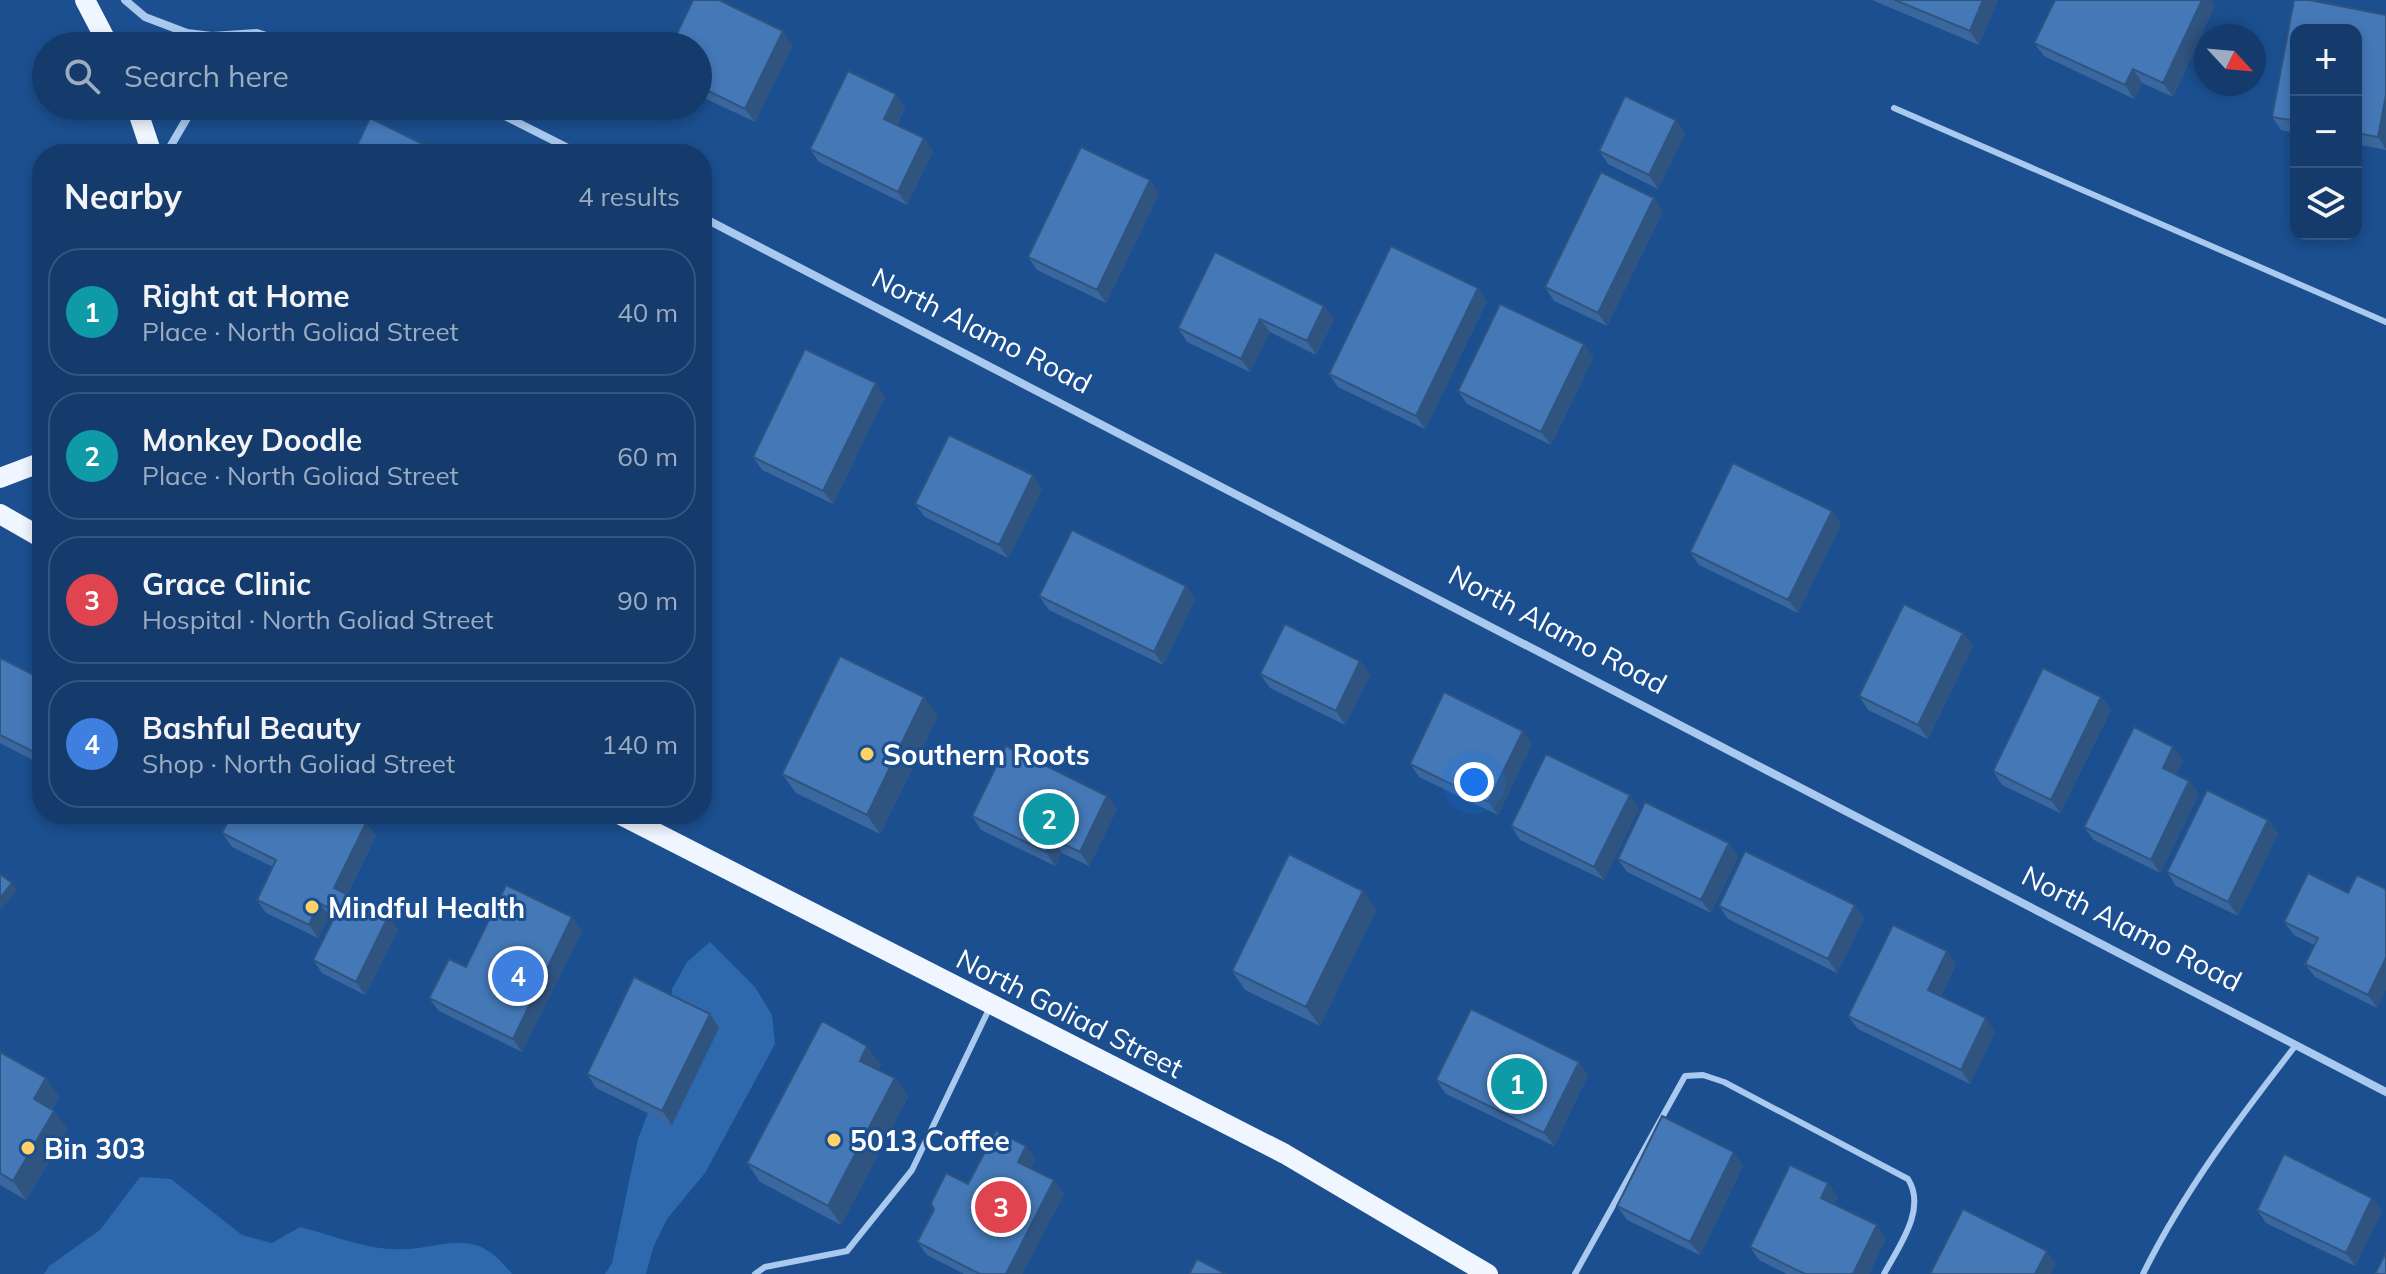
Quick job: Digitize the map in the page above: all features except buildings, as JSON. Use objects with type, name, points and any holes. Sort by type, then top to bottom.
[{"type":"main road","points":[[85,0],[102,32]]},
{"type":"main road","points":[[141,120],[149,144]]},
{"type":"main road","points":[[0,478],[32,466]]},
{"type":"main road","points":[[0,514],[32,532]]},
{"type":"main road","name":"North Goliad Street","points":[[639,824],[1285,1154],[1488,1274]]},
{"type":"street","points":[[125,0],[145,17],[184,32]]},
{"type":"street","points":[[172,144],[186,120]]},
{"type":"street","points":[[513,120],[560,144]]},
{"type":"street","name":"North Alamo Road","points":[[712,222],[2386,1092]]},
{"type":"lane","points":[[1894,108],[2386,322]]},
{"type":"lane","points":[[755,1274],[765,1267],[847,1251],[912,1170],[992,1004]]},
{"type":"lane","points":[[2143,1274],[2162,1236],[2232,1127],[2296,1045]]},
{"type":"lane","points":[[1575,1274],[1685,1076],[1703,1075],[1724,1082],[1908,1179],[1916,1192],[1915,1210],[1884,1274]]},
{"type":"shaded area","points":[[710,942],[755,987],[772,1015],[775,1044],[705,1173],[667,1219],[653,1248],[646,1274],[605,1274],[612,1263],[638,1139],[671,1051],[672,989],[687,962]]},
{"type":"shaded area","points":[[140,1177],[171,1179],[242,1235],[272,1243],[300,1227],[381,1248],[469,1244],[483,1248],[512,1274],[44,1274],[49,1266],[100,1230]]},
{"type":"place","name":"Southern Roots","points":[[867,754]]},
{"type":"place","name":"Monkey Doodle","points":[[1049,819]]},
{"type":"place","name":"Mindful Health","points":[[312,907]]},
{"type":"place","name":"Bashful Beauty","points":[[518,976]]},
{"type":"place","name":"Right at Home","points":[[1517,1084]]},
{"type":"place","name":"5013 Coffee","points":[[834,1140]]},
{"type":"place","name":"Bin 303","points":[[28,1148]]},
{"type":"place","name":"Grace Clinic","points":[[1001,1207]]}]
